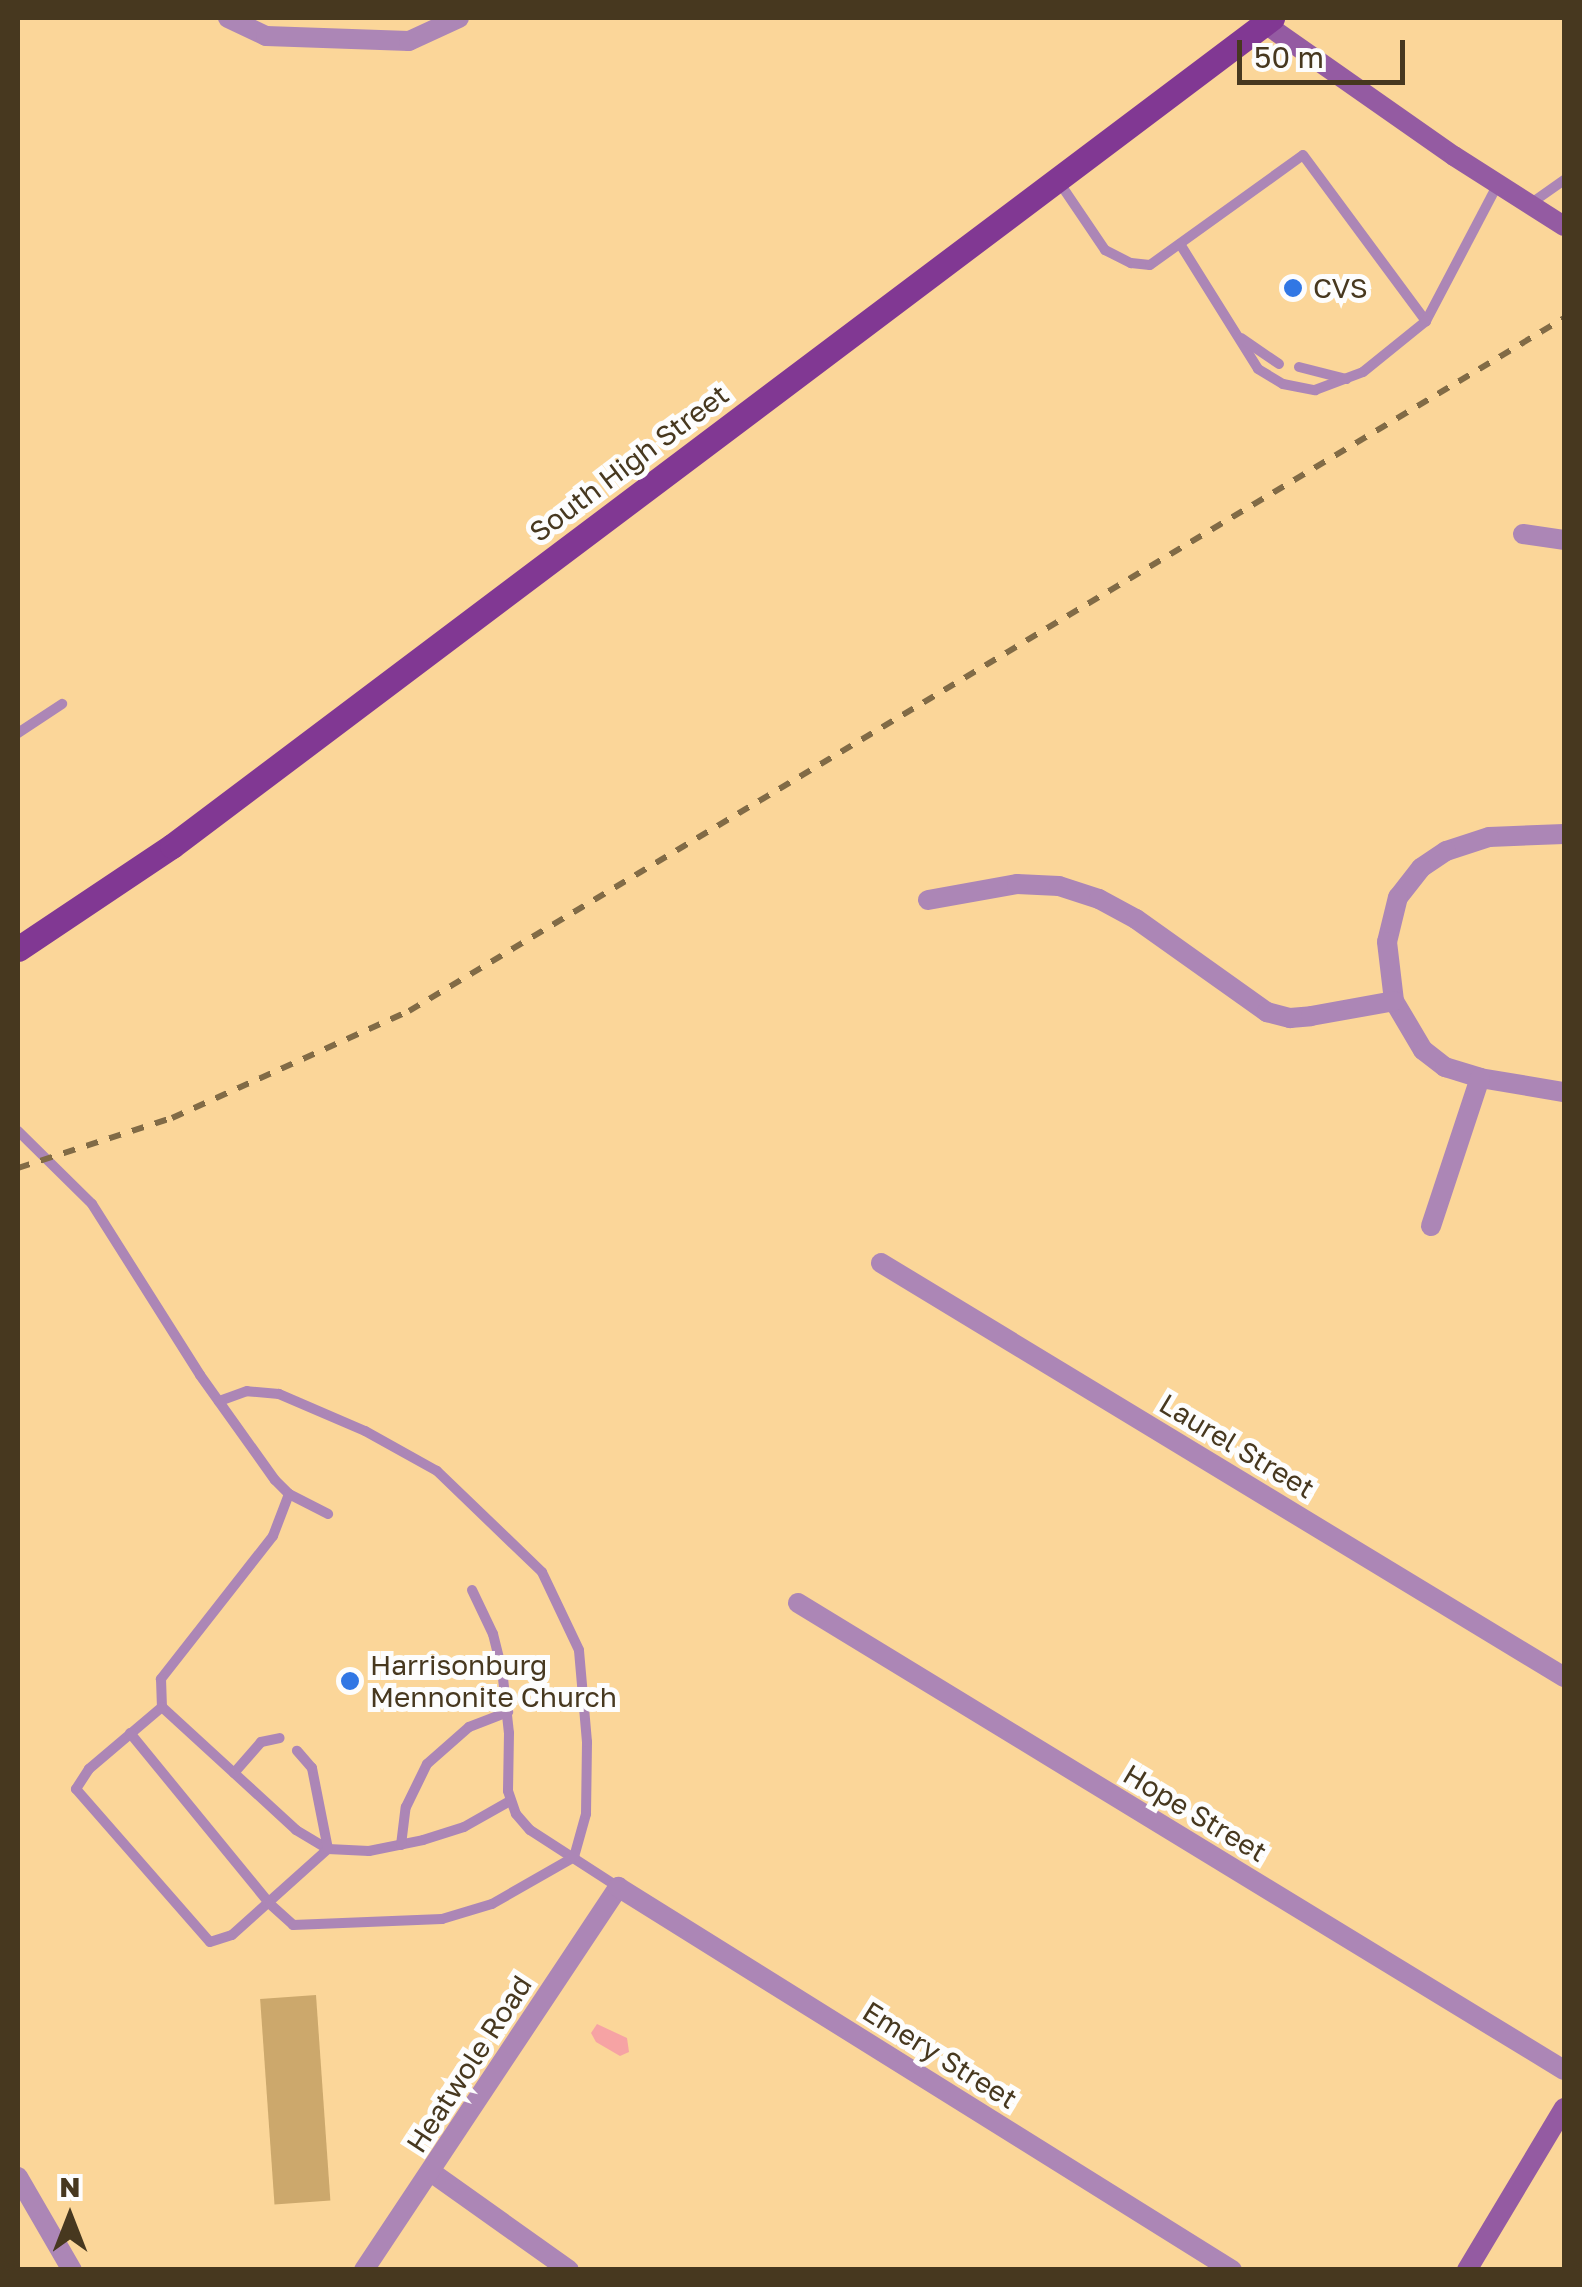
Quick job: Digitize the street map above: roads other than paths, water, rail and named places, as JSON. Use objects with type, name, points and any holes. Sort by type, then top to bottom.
[{"type":"main road","name":"South High Street","points":[[18,949],[172,846],[1264,19]]},
{"type":"street","points":[[228,18],[266,36],[409,41],[459,18]]},
{"type":"street","points":[[1264,19],[1564,226]]},
{"type":"street","points":[[1523,534],[1564,540]]},
{"type":"street","points":[[1564,834],[1490,837],[1446,851],[1421,868],[1398,897],[1389,922],[1387,970],[1394,1001],[1423,1050],[1446,1067],[1480,1078],[1564,1092]]},
{"type":"street","points":[[928,900],[1017,884],[1059,886],[1127,914],[1191,954],[1267,1012],[1290,1018],[1394,1001]]},
{"type":"street","points":[[1432,1226],[1480,1078]]},
{"type":"street","name":"Laurel Street","points":[[881,1263],[1564,1677]]},
{"type":"street","name":"Hope Street","points":[[798,1603],[1564,2070]]},
{"type":"street","name":"Heatwole Road","points":[[364,2270],[618,1887]]},
{"type":"street","name":"Emery Street","points":[[618,1887],[1232,2270]]},
{"type":"street","points":[[1467,2270],[1564,2108]]},
{"type":"street","points":[[431,2172],[569,2270]]},
{"type":"street","points":[[18,2178],[72,2270]]},
{"type":"lane","points":[[1056,178],[1105,250],[1150,265],[1303,155],[1426,321]]},
{"type":"lane","points":[[1530,204],[1564,180]]},
{"type":"lane","points":[[1180,244],[1258,369],[1282,384],[1315,390],[1363,372],[1426,321],[1498,184]]},
{"type":"lane","points":[[1240,338],[1280,364]]},
{"type":"lane","points":[[1299,367],[1346,379]]},
{"type":"lane","points":[[18,733],[62,704]]},
{"type":"lane","points":[[18,1131],[92,1204],[218,1401],[288,1494],[328,1514]]},
{"type":"lane","points":[[130,1733],[270,1904],[293,1925],[442,1919],[492,1904],[574,1857],[586,1796],[587,1742],[578,1650],[542,1572],[437,1471],[366,1431],[279,1394],[247,1391],[218,1401]]},
{"type":"lane","points":[[288,1494],[273,1536],[161,1679],[162,1707],[296,1830],[328,1849],[369,1851],[458,1830],[510,1801]]},
{"type":"lane","points":[[472,1590],[497,1648],[508,1712],[510,1801],[522,1823],[618,1887]]},
{"type":"lane","points":[[162,1707],[89,1768],[76,1788],[210,1942],[232,1935],[328,1849]]},
{"type":"lane","points":[[401,1845],[406,1807],[427,1764],[469,1727],[508,1712]]},
{"type":"lane","points":[[234,1772],[261,1742],[280,1738]]},
{"type":"lane","points":[[297,1751],[312,1768],[328,1849]]},
{"type":"railway","points":[[18,1168],[172,1118],[409,1011],[1564,318]]},
{"type":"place","name":"CVS","points":[[1293,288]]},
{"type":"place","name":"Harrisonburg Mennonite Church","points":[[350,1681]]}]
